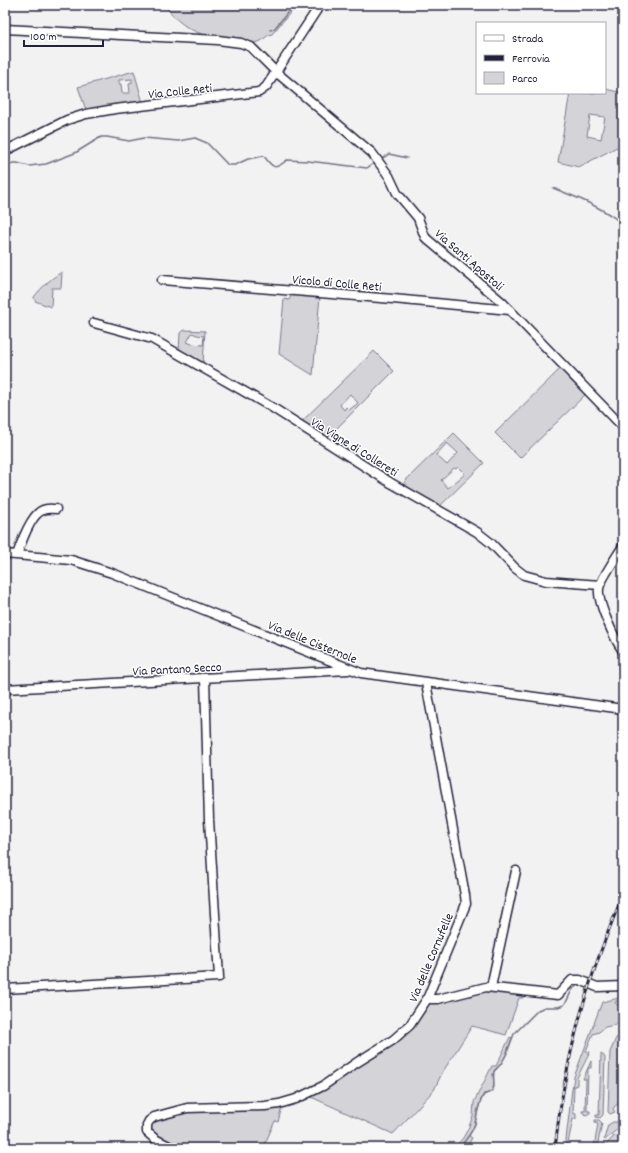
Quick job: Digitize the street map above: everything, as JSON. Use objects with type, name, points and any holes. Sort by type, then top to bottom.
[{"type":"street","name":"Via Colle Reti","points":[[5,151],[69,119],[86,114],[114,109],[257,93],[265,88],[320,5]]},
{"type":"street","name":"Via Santi Apostoli","points":[[5,29],[239,42],[245,44],[372,153],[390,176],[397,193],[418,218],[425,237],[510,310],[623,427]]},
{"type":"street","name":"Vicolo di Colle Reti","points":[[162,280],[510,310]]},
{"type":"street","name":"Via Vigne di Collereti","points":[[94,322],[152,339],[273,408],[390,483],[477,532],[503,554],[515,568],[524,574],[546,581],[600,585]]},
{"type":"street","points":[[17,555],[27,529],[38,513],[43,510],[56,509]]},
{"type":"street","points":[[623,546],[599,588],[599,597],[616,642],[623,651]]},
{"type":"street","name":"Via delle Cisternole","points":[[5,554],[71,560],[92,566],[350,670],[361,673],[623,709]]},
{"type":"street","name":"Via Pantano Secco","points":[[5,689],[350,670]]},
{"type":"street","points":[[5,989],[219,977],[209,820],[205,678]]},
{"type":"street","name":"Via delle Cornufelle","points":[[173,1148],[148,1134],[146,1127],[149,1121],[158,1116],[192,1108],[273,1105],[292,1100],[312,1092],[398,1036],[412,1022],[427,999],[466,904],[426,683]]},
{"type":"street","points":[[491,987],[516,871]]},
{"type":"street","points":[[427,999],[438,999],[480,988],[491,987],[558,995],[572,980],[580,980],[597,987],[623,986]]},
{"type":"green space","points":[[165,5],[297,5],[272,34],[268,35],[259,42],[252,42],[243,39],[219,38],[202,34],[182,24]]},
{"type":"green space","points":[[134,71],[143,103],[86,110],[78,87]],"holes":[[[132,79],[132,83],[129,84],[130,93],[122,93],[119,80]]]},
{"type":"green space","points":[[606,89],[623,93],[623,148],[617,147],[579,167],[558,162],[570,94],[606,94]],"holes":[[[590,115],[605,117],[601,139],[587,136]]]},
{"type":"green space","points":[[62,272],[61,288],[52,288],[51,307],[35,301],[34,297],[40,290],[50,280]]},
{"type":"green space","points":[[292,294],[320,296],[313,375],[279,354],[284,299],[289,300]]},
{"type":"green space","points":[[185,330],[205,331],[203,364],[179,352],[180,333]],"holes":[[[192,333],[204,336],[203,345],[187,342]]]},
{"type":"green space","points":[[374,351],[394,371],[326,439],[300,423]],"holes":[[[350,394],[358,403],[349,410],[346,407],[344,410],[340,405]]]},
{"type":"green space","points":[[562,367],[573,378],[571,381],[574,383],[577,382],[587,393],[520,458],[495,433]]},
{"type":"green space","points":[[454,433],[484,463],[439,507],[405,488],[407,484],[404,482]],"holes":[[[447,443],[458,453],[447,465],[436,455]],[[458,467],[465,474],[448,488],[441,480],[454,468],[456,469]]]},
{"type":"green space","points":[[471,990],[525,992],[523,998],[519,998],[506,1035],[472,1026],[442,1073],[434,1090],[393,1134],[309,1096],[390,1045],[430,1003],[438,999]]},
{"type":"green space","points":[[623,997],[623,1004],[616,1001],[615,1003],[623,1008],[623,1012],[616,1025],[605,1027],[599,1032],[593,1034],[586,1051],[590,1052],[577,1078],[577,1085],[574,1086],[573,1113],[576,1114],[576,1119],[573,1119],[567,1148],[565,1148],[574,1077],[602,1002]]},
{"type":"green space","points":[[623,1033],[623,1053],[620,1080],[623,1081],[623,1100],[614,1107],[613,1109],[615,1112],[610,1114],[608,1112],[610,1052],[616,1038]]},
{"type":"green space","points":[[510,1037],[512,1038],[506,1055],[501,1064],[493,1073],[494,1088],[489,1093],[484,1095],[481,1100],[474,1126],[469,1136],[472,1138],[466,1148],[454,1148],[463,1138],[468,1129],[473,1116],[474,1102],[492,1066],[496,1066]]},
{"type":"green space","points":[[601,1054],[605,1058],[603,1115],[600,1118],[596,1117],[596,1115],[599,1115]]},
{"type":"green space","points":[[591,1061],[591,1068],[588,1068],[587,1111],[590,1111],[590,1113],[586,1115],[582,1112],[585,1111],[586,1079],[583,1079]]},
{"type":"green space","points":[[282,1106],[278,1122],[275,1121],[263,1148],[180,1148],[152,1133],[149,1126],[155,1119],[176,1111]]},
{"type":"green space","points":[[595,1120],[599,1120],[602,1123],[597,1148],[594,1148],[598,1123],[595,1122]]},
{"type":"green space","points":[[613,1122],[623,1122],[623,1128],[621,1126],[605,1140],[608,1125]]},
{"type":"green space","points":[[614,1136],[618,1136],[623,1143],[617,1148],[603,1148]]},
{"type":"waterway","points":[[270,30],[274,29],[294,5]]},
{"type":"waterway","points":[[5,168],[13,163],[29,166],[46,164],[75,153],[101,137],[129,141],[144,138],[178,141],[195,138],[207,143],[228,165],[235,165],[248,159],[264,156],[274,167],[277,167],[287,160],[367,168],[376,162]]},
{"type":"waterway","points":[[383,158],[389,154],[407,158]]},
{"type":"waterway","points":[[553,188],[579,198],[619,221]]},
{"type":"waterway","points":[[459,1148],[474,1127],[479,1105],[484,1094],[492,1091],[494,1086],[494,1071],[501,1064],[506,1055],[514,1034],[538,1010],[545,1007],[558,1007],[564,1005],[572,990],[580,984]]},
{"type":"waterway","points":[[605,990],[623,990]]},
{"type":"railway","points":[[555,1148],[559,1114],[571,1050],[579,1019],[588,988],[623,895]]}]
